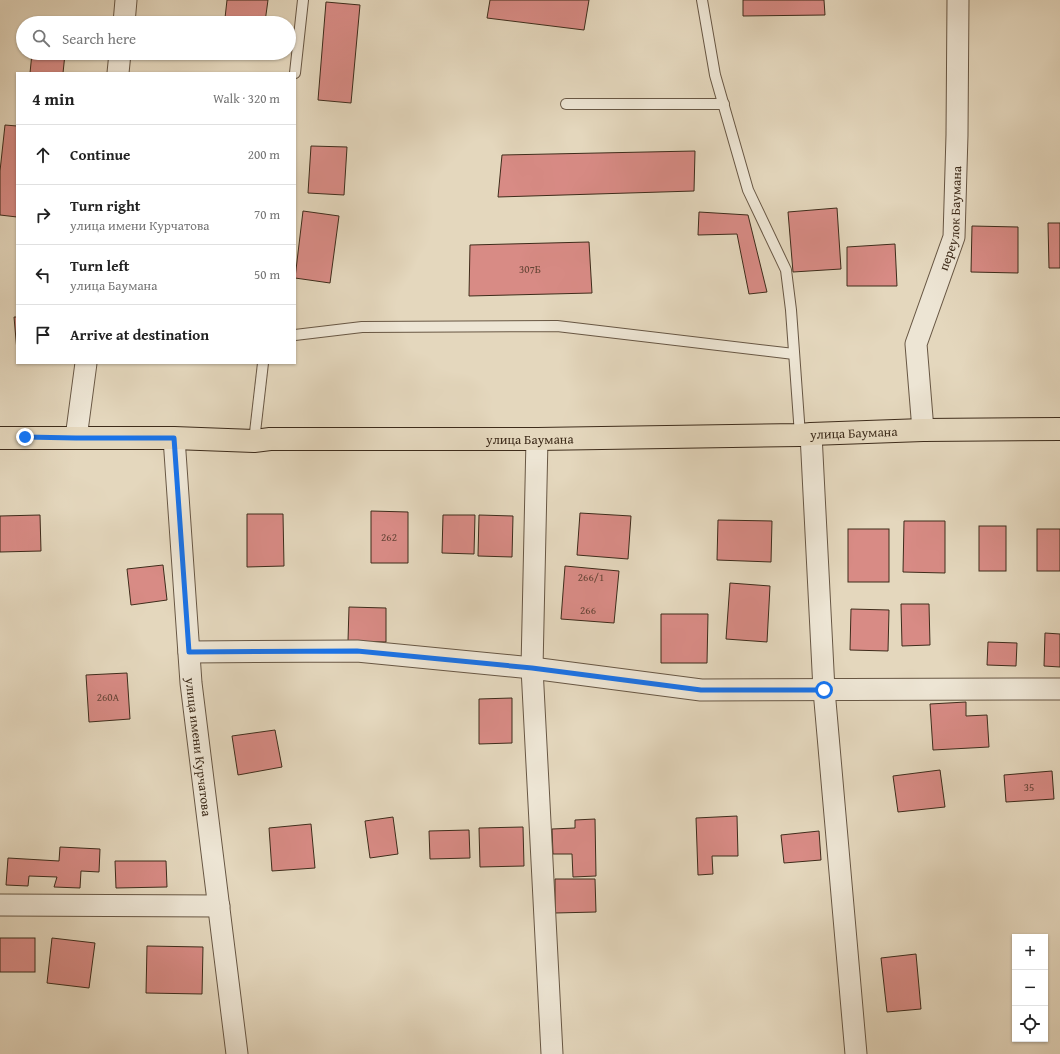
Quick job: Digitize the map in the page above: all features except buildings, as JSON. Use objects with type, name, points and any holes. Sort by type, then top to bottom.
[{"type":"main road","name":"улица Баумана","points":[[0,438],[174,438],[254,441],[270,438],[537,439],[806,434],[923,430],[1060,429]]},
{"type":"street","points":[[125,16],[126,0]]},
{"type":"street","name":"переулок Баумана","points":[[923,430],[916,344],[954,237],[957,135],[958,0]]},
{"type":"street","points":[[118,72],[119,60]]},
{"type":"street","points":[[76,438],[86,364]]},
{"type":"street","points":[[806,434],[824,690],[856,1054]]},
{"type":"street","name":"улица имени Курчатова","points":[[174,438],[191,683],[237,1054]]},
{"type":"street","points":[[537,439],[532,668],[552,1054]]},
{"type":"street","points":[[189,652],[357,651],[532,668],[701,690],[1060,689]]},
{"type":"street","points":[[0,905],[219,906]]},
{"type":"lane","points":[[296,57],[303,0]]},
{"type":"lane","points":[[702,0],[716,75],[748,190],[786,270],[794,354],[806,434]]},
{"type":"lane","points":[[294,72],[296,60]]},
{"type":"lane","points":[[566,104],[724,104]]},
{"type":"lane","points":[[296,335],[362,327],[556,326],[794,354]]},
{"type":"lane","points":[[254,441],[262,364]]},
{"type":"route","points":[[25,437],[174,438],[189,652],[357,651],[532,668],[701,690],[824,690]]}]
